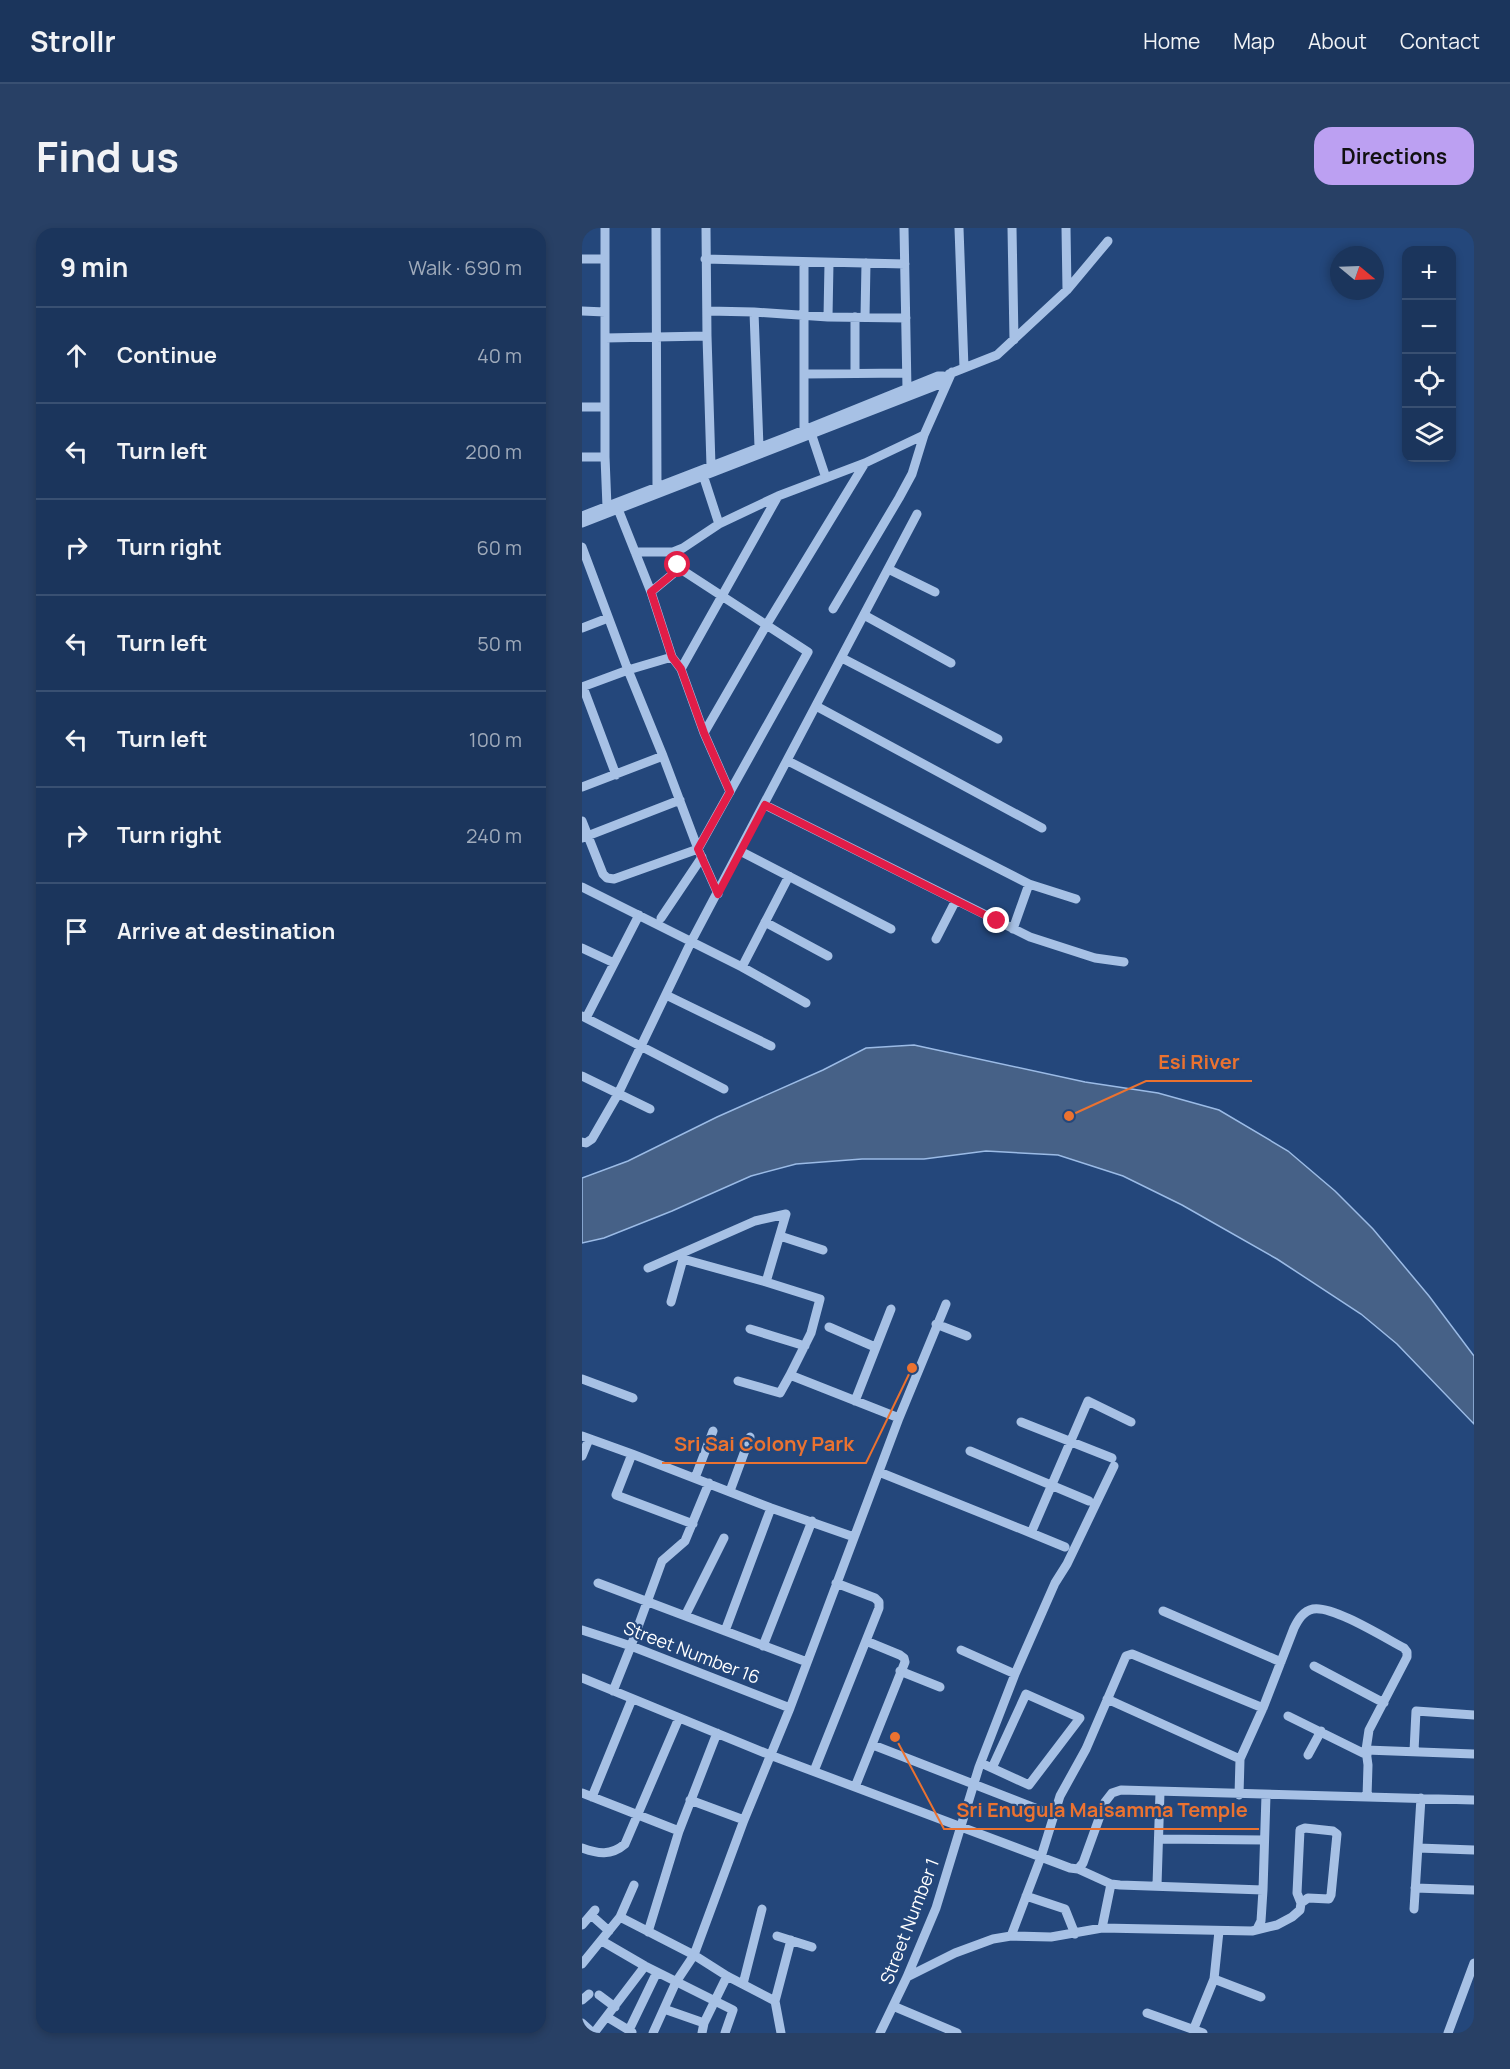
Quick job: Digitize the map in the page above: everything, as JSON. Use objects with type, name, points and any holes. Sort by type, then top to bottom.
[{"type":"street","points":[[605,228],[607,507]]},
{"type":"street","points":[[656,228],[657,486]]},
{"type":"street","points":[[706,228],[711,466]]},
{"type":"street","points":[[904,228],[907,389]]},
{"type":"street","points":[[959,228],[964,368]]},
{"type":"street","points":[[1012,228],[1014,340]]},
{"type":"street","points":[[1066,228],[1066,290]]},
{"type":"street","points":[[583,518],[618,509],[938,376],[997,355],[1066,290],[1108,241]]},
{"type":"street","points":[[582,259],[605,259]]},
{"type":"street","points":[[705,259],[905,264]]},
{"type":"street","points":[[804,263],[804,374],[808,431],[826,478]]},
{"type":"street","points":[[828,317],[829,263]]},
{"type":"street","points":[[855,372],[866,263]]},
{"type":"street","points":[[582,310],[605,312]]},
{"type":"street","points":[[708,311],[906,318]]},
{"type":"street","points":[[754,312],[759,447]]},
{"type":"street","points":[[605,338],[707,336]]},
{"type":"street","points":[[804,374],[906,373]]},
{"type":"street","points":[[583,518],[657,486],[759,447],[940,384],[948,374]]},
{"type":"street","points":[[833,609],[912,474],[924,435],[948,374]]},
{"type":"street","points":[[582,407],[605,407]]},
{"type":"street","points":[[635,552],[674,552],[719,524],[778,496],[865,463],[924,435]]},
{"type":"street","points":[[582,457],[605,457]]},
{"type":"street","points":[[704,733],[865,463]]},
{"type":"street","points":[[703,475],[719,524]]},
{"type":"street","points":[[681,669],[778,496]]},
{"type":"street","points":[[618,509],[651,592],[672,657],[681,669],[704,733],[730,792]]},
{"type":"street","points":[[582,1142],[586,1143],[592,1139],[618,1094],[691,942],[917,514]]},
{"type":"street","points":[[582,547],[628,670],[718,894]]},
{"type":"street","points":[[661,918],[700,853],[730,792],[808,652],[680,568],[674,552]]},
{"type":"street","points":[[651,592],[680,568]]},
{"type":"street","points":[[888,568],[934,592]]},
{"type":"street","points":[[864,615],[951,663]]},
{"type":"street","points":[[582,628],[608,618]]},
{"type":"street","points":[[616,774],[582,687],[672,657]]},
{"type":"street","points":[[842,658],[998,739]]},
{"type":"street","points":[[816,706],[1042,828]]},
{"type":"street","points":[[582,786],[663,756]]},
{"type":"street","points":[[788,761],[1029,884],[1076,899]]},
{"type":"street","points":[[585,837],[680,800]]},
{"type":"street","points":[[765,805],[1030,937],[1095,958],[1124,962]]},
{"type":"street","points":[[582,820],[585,837],[607,879],[614,879],[700,853]]},
{"type":"street","points":[[740,851],[891,929]]},
{"type":"street","points":[[742,967],[789,876]]},
{"type":"street","points":[[1013,929],[1029,884]]},
{"type":"street","points":[[582,887],[742,967],[806,1003]]},
{"type":"street","points":[[936,939],[956,900]]},
{"type":"street","points":[[639,915],[584,1017],[724,1089]]},
{"type":"street","points":[[765,922],[828,956]]},
{"type":"street","points":[[582,948],[614,963]]},
{"type":"street","points":[[666,995],[771,1046]]},
{"type":"street","points":[[582,1076],[650,1109]]},
{"type":"street","points":[[648,1268],[682,1256],[755,1221],[786,1214],[766,1282]]},
{"type":"street","points":[[780,1236],[823,1250]]},
{"type":"street","points":[[682,1256],[820,1299],[811,1333],[780,1393],[738,1381]]},
{"type":"street","points":[[671,1302],[682,1256]]},
{"type":"street","points":[[655,2033],[676,1982],[694,1955],[899,1418],[946,1304]]},
{"type":"street","points":[[855,1401],[891,1309]]},
{"type":"street","points":[[936,1324],[967,1336]]},
{"type":"street","points":[[829,1327],[875,1347]]},
{"type":"street","points":[[750,1329],[805,1346]]},
{"type":"street","points":[[790,1375],[899,1418]]},
{"type":"street","points":[[582,1379],[633,1398]]},
{"type":"street","points":[[1030,1533],[1088,1401],[1131,1422]]},
{"type":"street","points":[[1021,1422],[1070,1441]]},
{"type":"street","points":[[695,1478],[713,1431]]},
{"type":"street","points":[[730,1491],[750,1437]]},
{"type":"street","points":[[582,1456],[585,1438],[854,1537]]},
{"type":"street","name":"Street Number 1","points":[[880,2033],[936,1908],[974,1783],[1015,1674],[1055,1583],[1067,1564],[1113,1462],[1070,1441]]},
{"type":"street","points":[[970,1451],[1089,1501]]},
{"type":"street","points":[[632,1454],[616,1495],[693,1524]]},
{"type":"street","points":[[879,1472],[1065,1546]]},
{"type":"street","points":[[613,1691],[662,1561],[685,1541],[709,1483]]},
{"type":"street","points":[[725,1630],[771,1508]]},
{"type":"street","points":[[763,1646],[812,1521]]},
{"type":"street","points":[[685,1616],[724,1538]]},
{"type":"street","points":[[598,1583],[807,1662]]},
{"type":"street","points":[[814,1771],[866,1641],[879,1602],[875,1598],[836,1583]]},
{"type":"street","points":[[1239,1795],[1240,1759],[1300,1617],[1310,1609],[1320,1608],[1337,1613],[1404,1648],[1407,1652],[1407,1657],[1369,1730],[1366,1752],[1367,1797]]},
{"type":"street","points":[[1163,1611],[1281,1662]]},
{"type":"street","name":"Street Number 16","points":[[582,1630],[631,1646],[790,1708]]},
{"type":"street","points":[[855,1787],[904,1662],[904,1658],[866,1641]]},
{"type":"street","points":[[961,1650],[1015,1674]]},
{"type":"street","points":[[1011,1936],[1041,1857],[1053,1815],[1086,1749],[1126,1656],[1132,1654],[1263,1708]]},
{"type":"street","points":[[1314,1666],[1384,1703]]},
{"type":"street","points":[[900,1671],[940,1687]]},
{"type":"street","points":[[582,1678],[770,1755],[1070,1868],[1078,1869],[1111,1884],[1263,1890]]},
{"type":"street","points":[[981,1763],[1029,1785],[1080,1718],[1026,1694],[992,1768]]},
{"type":"street","points":[[592,1797],[632,1699]]},
{"type":"street","points":[[1107,1699],[1240,1759]]},
{"type":"street","points":[[1414,1751],[1416,1712],[1474,1715]]},
{"type":"street","points":[[1288,1716],[1366,1752],[1414,1751],[1474,1754]]},
{"type":"street","points":[[582,1848],[603,1854],[621,1848],[625,1844],[679,1718]]},
{"type":"street","points":[[1308,1755],[1321,1731]]},
{"type":"street","points":[[648,1932],[679,1831],[717,1733]]},
{"type":"street","points":[[873,1745],[1053,1815]]},
{"type":"street","points":[[1078,1869],[1083,1863],[1105,1802],[1112,1793],[1121,1790],[1266,1796],[1474,1800]]},
{"type":"street","points":[[1157,1885],[1160,1792]]},
{"type":"street","points":[[582,1793],[639,1813],[679,1831]]},
{"type":"street","points":[[1257,1929],[1261,1921],[1266,1796]]},
{"type":"street","points":[[1414,1909],[1421,1798]]},
{"type":"street","points":[[690,1800],[744,1820]]},
{"type":"street","points":[[907,1977],[955,1953],[993,1939],[1011,1936],[1051,1937],[1102,1928],[1252,1931],[1277,1925],[1300,1910],[1301,1903],[1297,1893],[1300,1830],[1305,1828],[1333,1831],[1337,1834],[1331,1895],[1329,1899],[1308,1898],[1301,1903]]},
{"type":"street","points":[[1159,1839],[1264,1840]]},
{"type":"street","points":[[1418,1848],[1474,1850]]},
{"type":"street","points":[[1102,1928],[1111,1884]]},
{"type":"street","points":[[582,1964],[620,1917],[634,1885]]},
{"type":"street","points":[[1416,1888],[1474,1890]]},
{"type":"street","points":[[1026,1896],[1065,1909],[1075,1934]]},
{"type":"street","points":[[743,1984],[762,1909]]},
{"type":"street","points":[[582,1925],[593,1912],[609,1931]]},
{"type":"street","points":[[620,1917],[694,1955],[727,1976],[775,2001]]},
{"type":"street","points":[[1193,2031],[1214,1979],[1219,1931]]},
{"type":"street","points":[[777,1936],[812,1947]]},
{"type":"street","points":[[781,2033],[775,2001],[791,1940]]},
{"type":"street","points":[[602,1941],[645,1966],[733,2010],[725,2033]]},
{"type":"street","points":[[1448,2033],[1474,1964]]},
{"type":"street","points":[[582,2023],[593,2033],[645,1966]]},
{"type":"street","points":[[607,2017],[631,2032],[657,1972]]},
{"type":"street","points":[[664,2009],[703,2028],[727,1976]]},
{"type":"street","points":[[1214,1979],[1261,1996]]},
{"type":"street","points":[[599,1995],[615,2007]]},
{"type":"street","points":[[893,2006],[957,2033]]},
{"type":"street","points":[[1147,2013],[1203,2033]]},
{"type":"water","points":[[914,1045],[1085,1082],[1158,1093],[1219,1110],[1288,1151],[1335,1191],[1373,1229],[1429,1296],[1474,1356],[1474,1424],[1397,1344],[1361,1314],[1277,1259],[1182,1205],[1123,1176],[1058,1155],[986,1151],[924,1159],[862,1159],[796,1164],[751,1176],[604,1238],[582,1243],[582,1178],[628,1161],[866,1048]]},
{"type":"place","name":"Esi River","points":[[1069,1116]]},
{"type":"place","name":"Sri Sai Colony Park","points":[[912,1368]]},
{"type":"place","name":"Sri Enugula Maisamma Temple","points":[[895,1737]]},
{"type":"route","points":[[678,565],[680,568],[651,592],[672,657],[681,669],[704,733],[730,792],[698,849],[718,894],[765,805],[997,921]]}]
